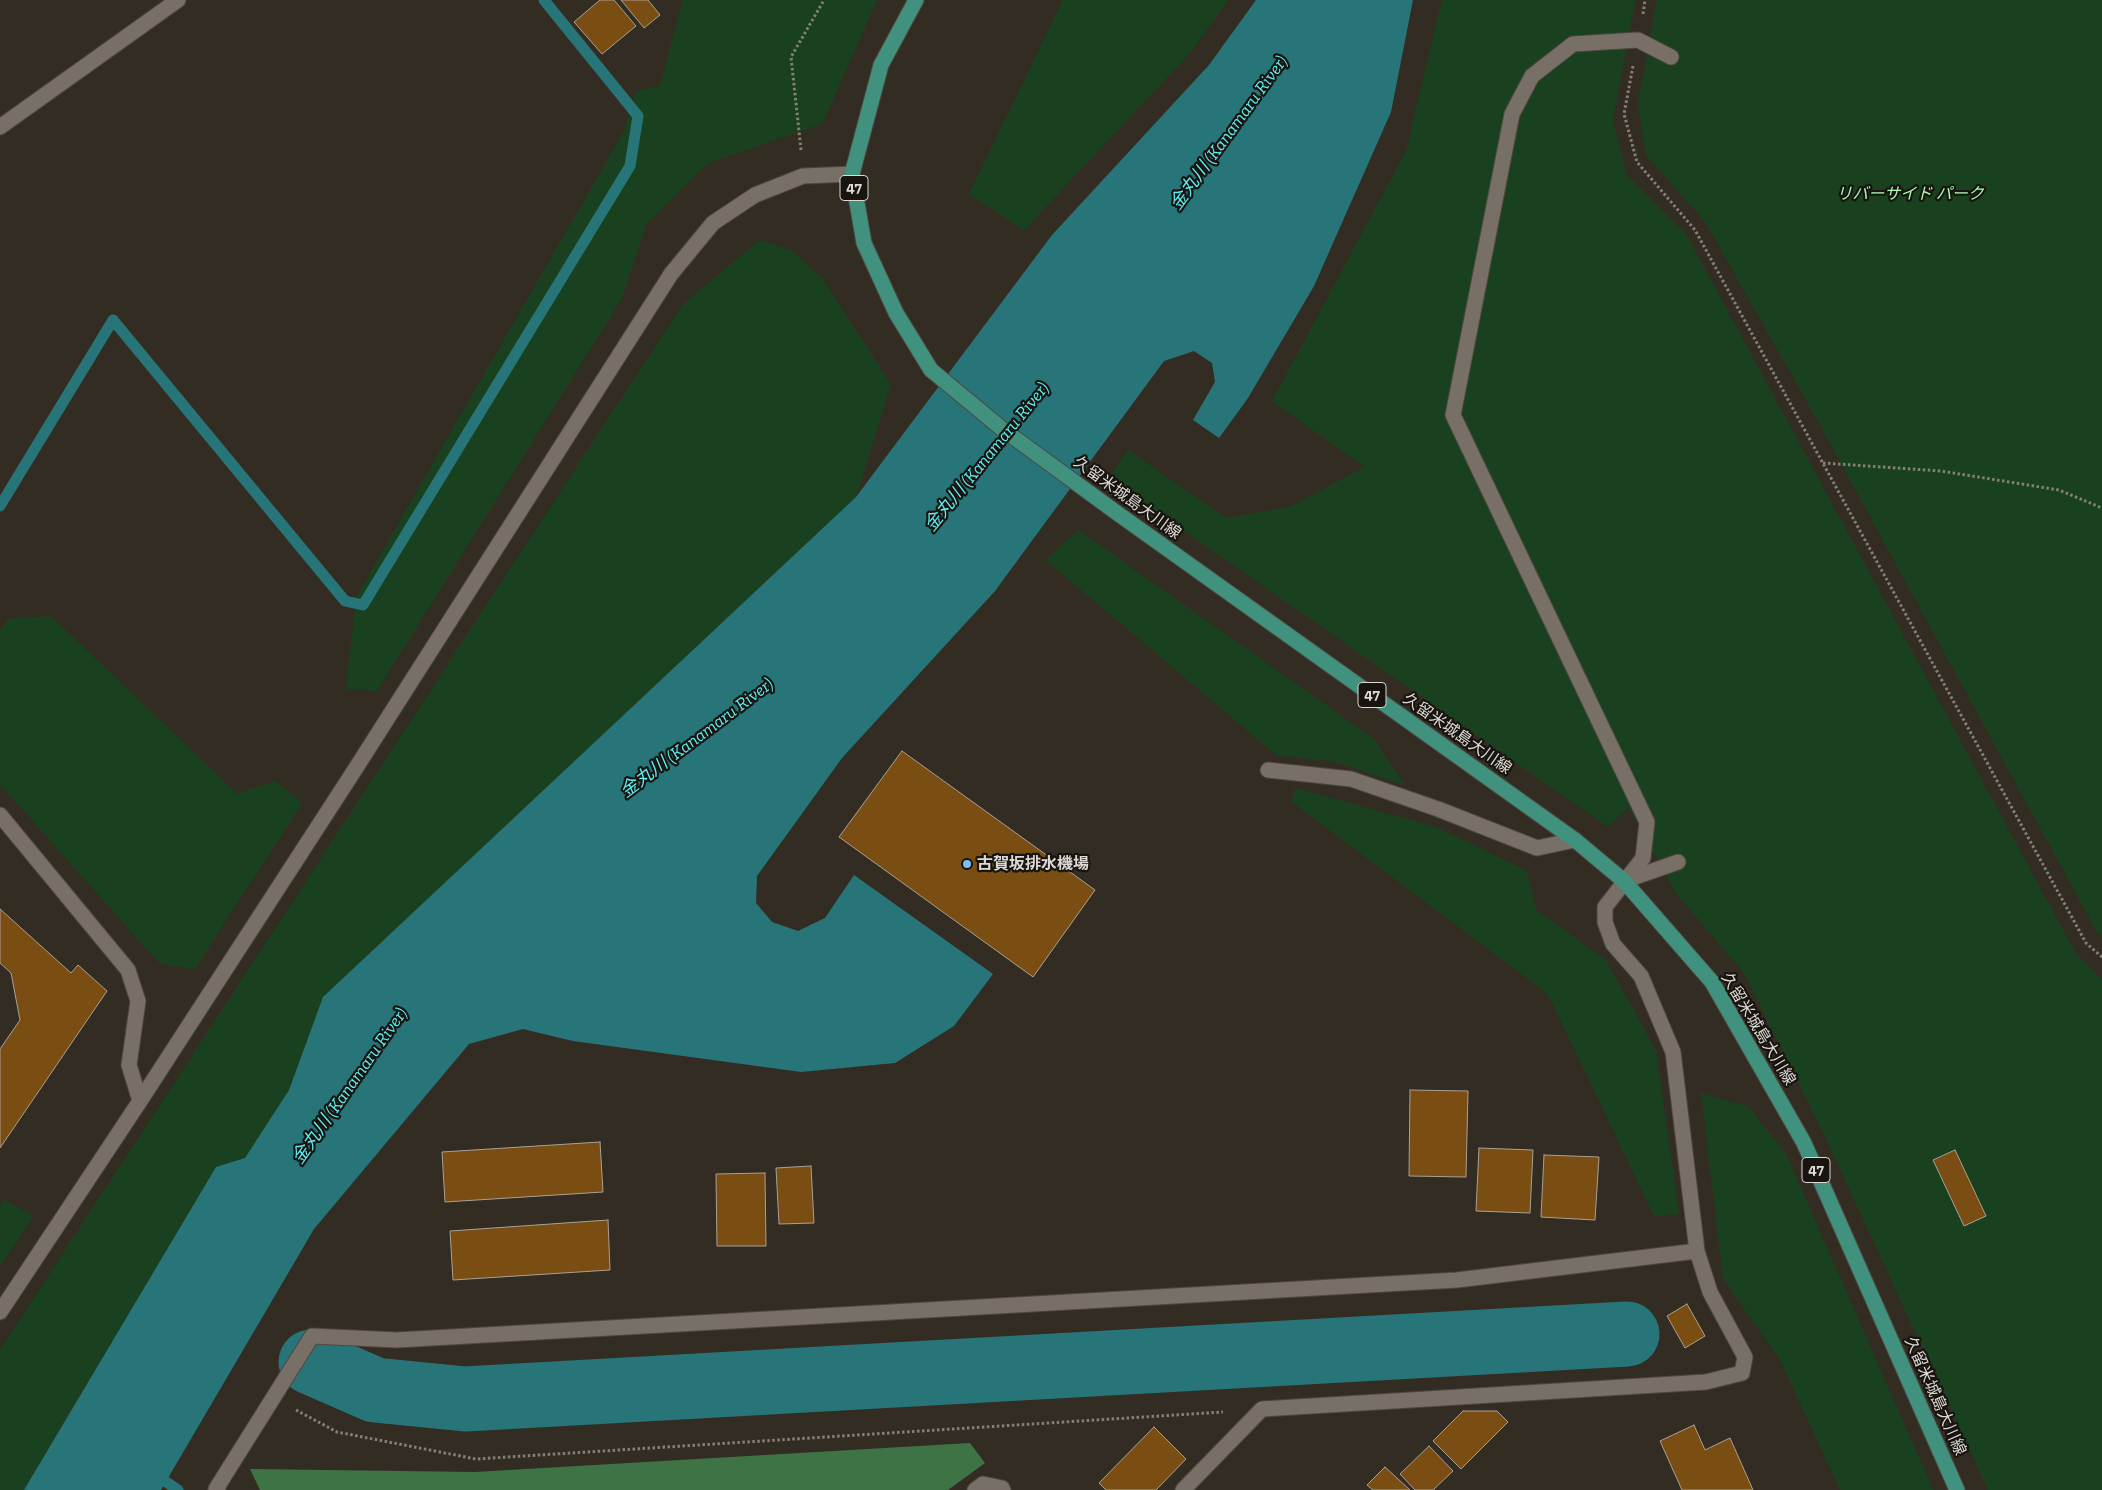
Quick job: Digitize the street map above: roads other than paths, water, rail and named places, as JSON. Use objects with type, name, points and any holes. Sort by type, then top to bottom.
[{"type":"main road","name":"久留米城島大川線","points":[[916,0],[881,65],[852,174],[864,243],[896,313],[931,370],[1001,428],[1575,840],[1624,881],[1712,982],[1804,1143],[1957,1490]]},
{"type":"street","points":[[0,126],[178,0]]},
{"type":"street","points":[[1183,1490],[1262,1409],[1706,1382],[1742,1373],[1745,1357],[1710,1292],[1698,1251],[1673,1052],[1641,976],[1613,944],[1605,922],[1605,907],[1643,858],[1647,822],[1453,415],[1512,114],[1532,76],[1572,44],[1638,40],[1671,56]]},
{"type":"street","points":[[0,1312],[360,763],[671,274],[713,223],[755,195],[803,176],[852,174]]},
{"type":"street","points":[[1268,770],[1351,779],[1438,809],[1536,848],[1575,840]]},
{"type":"street","points":[[0,816],[128,970],[138,1001],[129,1065],[140,1101]]},
{"type":"street","points":[[1624,881],[1678,862]]},
{"type":"street","points":[[218,1490],[216,1489],[312,1336],[398,1340],[1447,1280],[1698,1251]]},
{"type":"street","points":[[975,1490],[983,1484],[1002,1488],[1003,1490]]},
{"type":"water","name":"金丸川 (Kanamaru River)","points":[[1256,0],[1413,0],[1391,112],[1314,286],[1248,398],[1219,438],[1193,420],[1215,382],[1212,363],[1194,351],[1164,361],[995,591],[842,758],[757,876],[756,903],[772,922],[798,931],[825,918],[854,875],[993,974],[954,1026],[895,1063],[801,1072],[573,1041],[523,1029],[469,1044],[314,1229],[161,1490],[24,1490],[216,1167],[245,1158],[289,1090],[323,997],[856,497],[1052,235],[1209,65]]},
{"type":"waterway","points":[[0,506],[113,320],[345,601],[363,605],[630,166],[638,116],[544,0]]},
{"type":"waterway","points":[[311,1362],[375,1390],[465,1399],[1627,1334]]},
{"type":"waterway","points":[[153,1473],[178,1490]]},
{"type":"place","name":"古賀坂排水機場","points":[[967,864]]},
{"type":"park label","name":"リバーサイド パーク","points":[[1910,194]]}]
